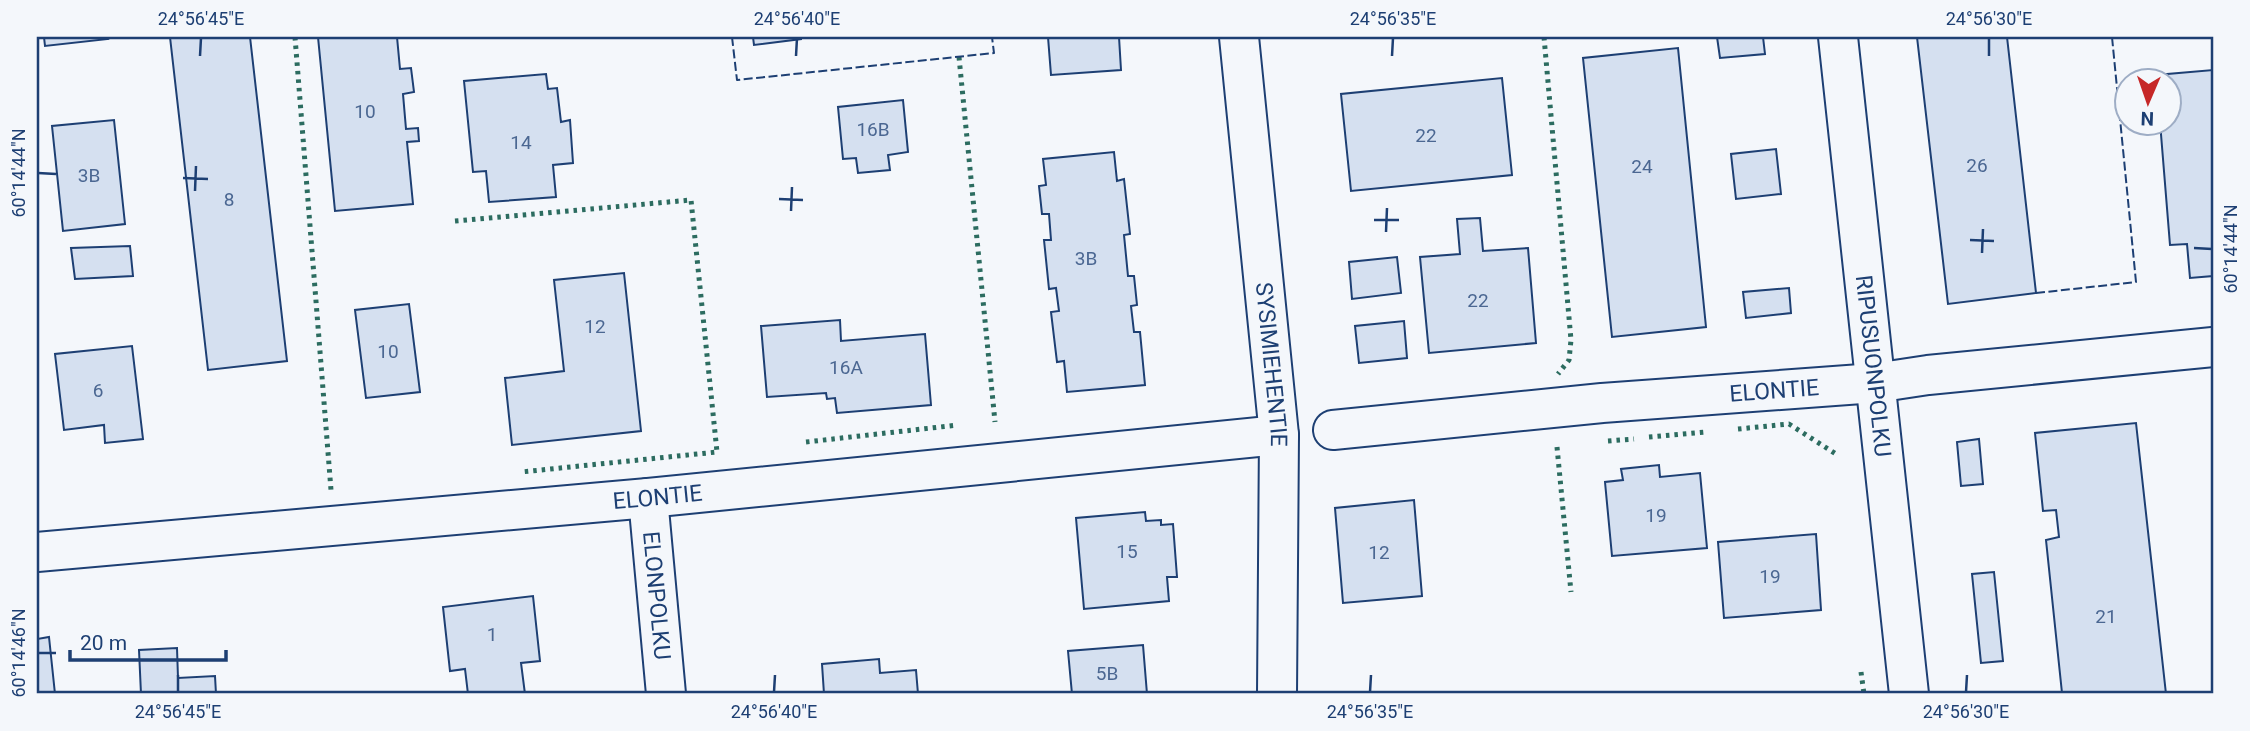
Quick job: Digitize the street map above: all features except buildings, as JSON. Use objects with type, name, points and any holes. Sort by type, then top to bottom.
[{"type":"street","name":"SYSIMIEHENTIE","points":[[1239,37],[1279,435],[1277,694]]},
{"type":"street","name":"RIPUSUONPOLKU","points":[[1838,37],[1909,694]]},
{"type":"street","name":"ELONTIE","points":[[1333,430],[1602,403],[1875,383],[1928,375],[2213,346]]},
{"type":"street","name":"ELONTIE","points":[[37,552],[648,498],[1279,435]]},
{"type":"street","name":"ELONPOLKU","points":[[648,498],[666,694]]},
{"type":"hedge","points":[[295,37],[331,490]]},
{"type":"hedge","points":[[1544,37],[1571,340],[1569,360],[1558,374]]},
{"type":"hedge","points":[[959,57],[995,422]]},
{"type":"hedge","points":[[455,221],[691,200],[717,452],[521,472]]},
{"type":"hedge","points":[[1738,429],[1789,424],[1836,454]]},
{"type":"hedge","points":[[806,442],[958,425]]},
{"type":"hedge","points":[[1649,437],[1706,432]]},
{"type":"hedge","points":[[1608,441],[1634,439]]},
{"type":"hedge","points":[[1557,447],[1571,592]]},
{"type":"hedge","points":[[1861,672],[1864,694]]},
{"type":"fence","points":[[732,37],[737,80],[994,53],[992,37]]},
{"type":"fence","points":[[2036,293],[2136,282],[2112,37]]}]
